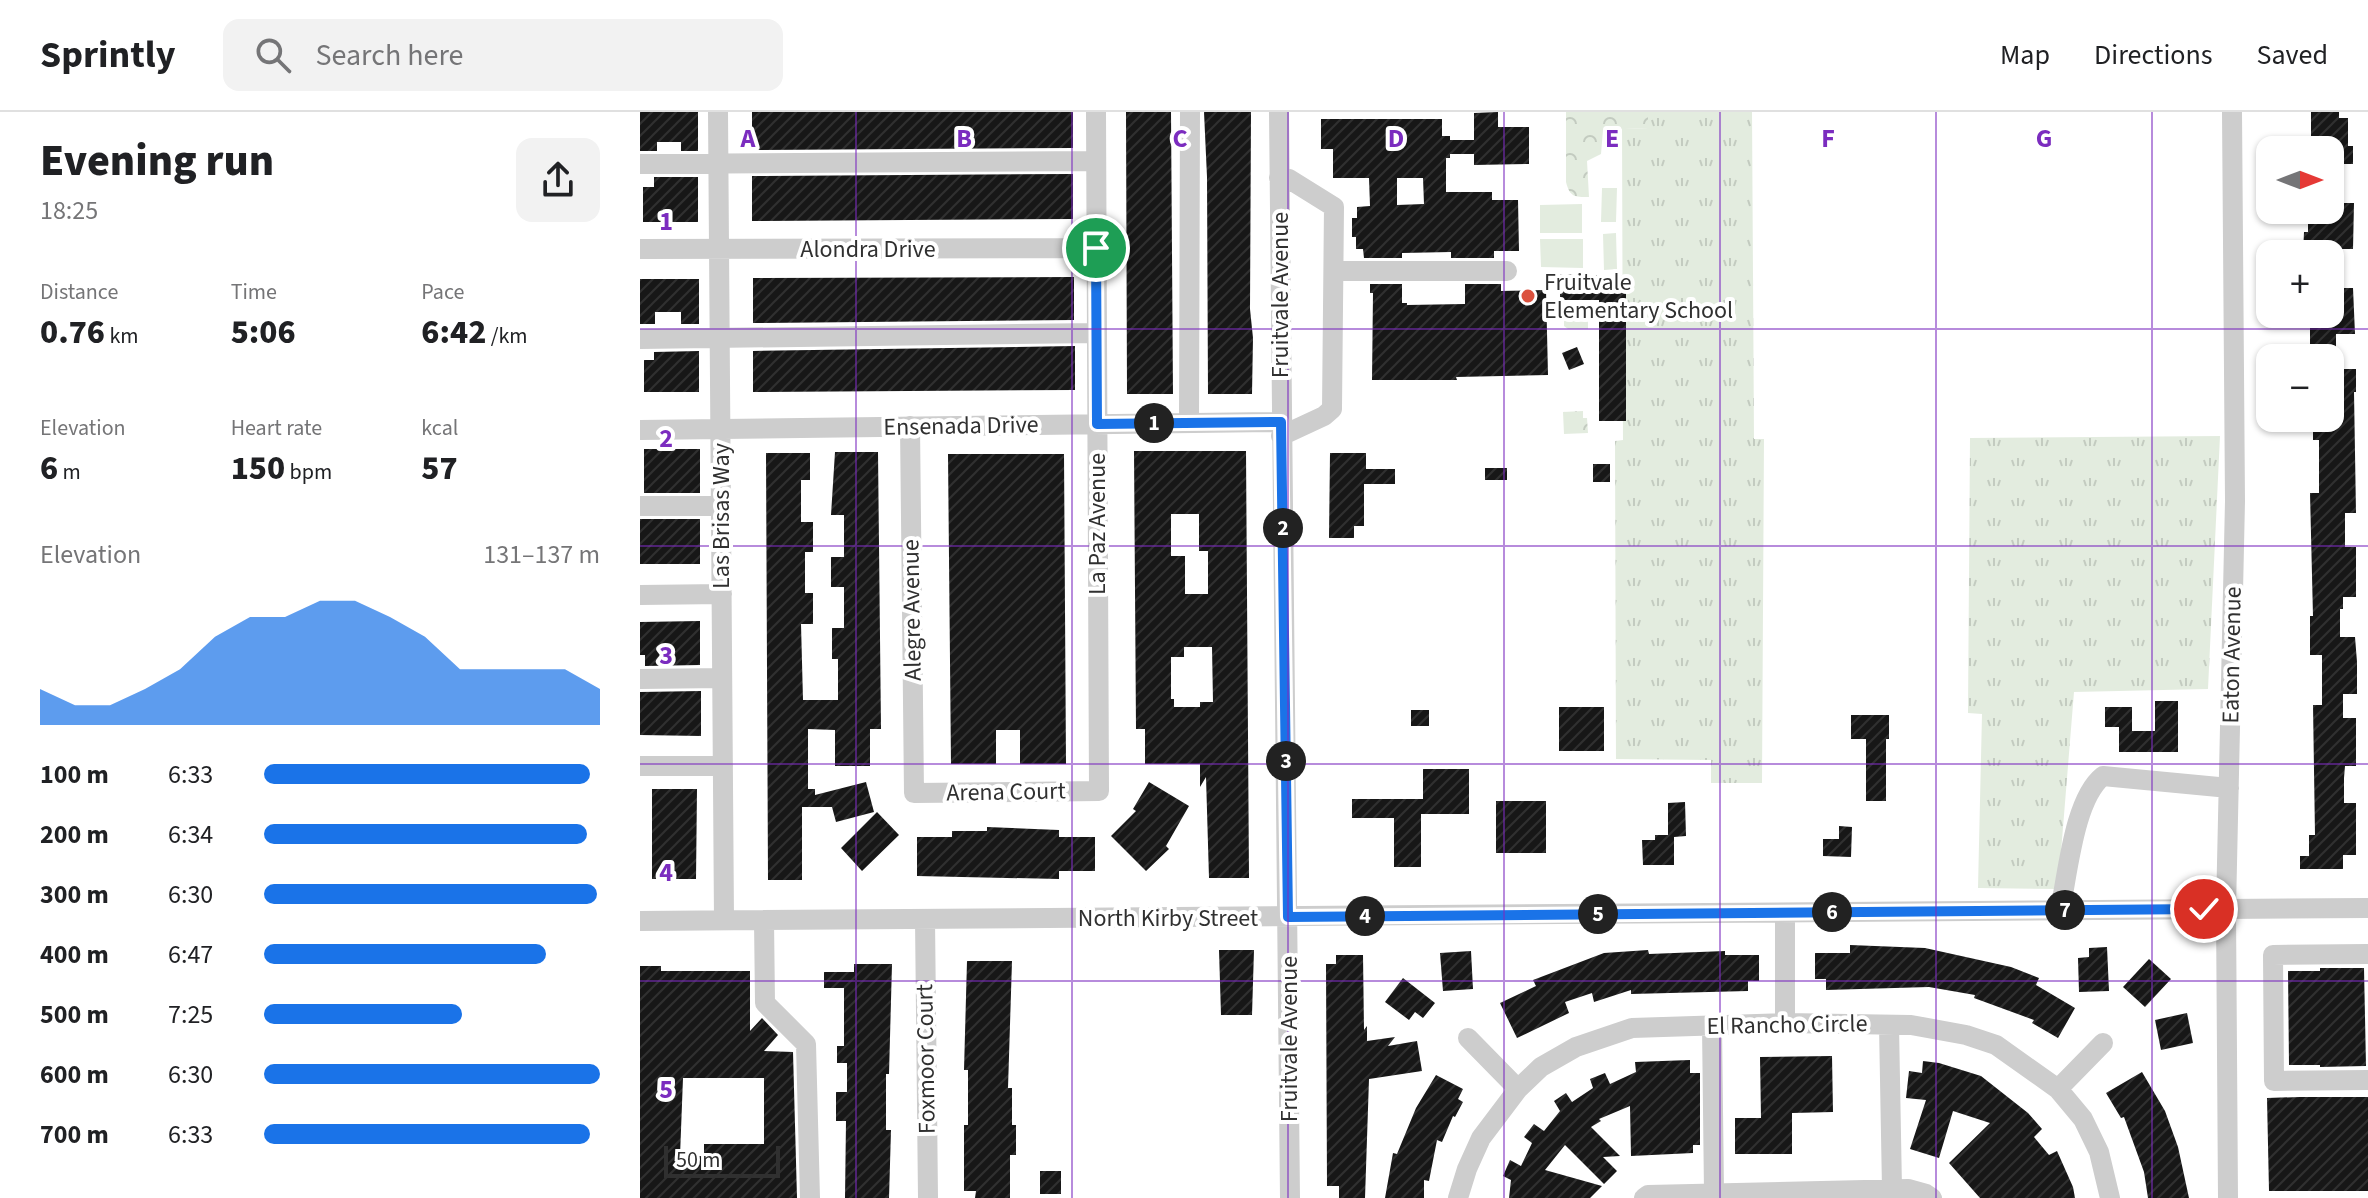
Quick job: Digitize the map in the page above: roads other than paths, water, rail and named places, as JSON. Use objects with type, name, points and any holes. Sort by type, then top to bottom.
[{"type":"street","name":"Las Brisas Way","points":[[718,112],[724,920]]},
{"type":"street","name":"La Paz Avenue","points":[[1096,112],[1099,791]]},
{"type":"street","points":[[1189,423],[1190,112]]},
{"type":"street","name":"Fruitvale Avenue","points":[[1279,112],[1290,1198]]},
{"type":"street","name":"Eaton Avenue","points":[[2228,1198],[2226,909],[2235,501],[2232,112]]},
{"type":"street","points":[[640,164],[1096,161]]},
{"type":"street","points":[[1279,178],[1289,179],[1334,207],[1332,409],[1324,416],[1281,429]]},
{"type":"street","name":"Alondra Drive","points":[[640,249],[1096,248]]},
{"type":"street","points":[[1334,271],[1507,271]]},
{"type":"street","points":[[640,339],[1097,333]]},
{"type":"street","name":"Ensenada Drive","points":[[640,430],[1189,423],[1281,429]]},
{"type":"street","name":"Alegre Avenue","points":[[910,426],[914,793]]},
{"type":"street","points":[[640,506],[721,506]]},
{"type":"street","points":[[640,595],[722,594]]},
{"type":"street","points":[[640,679],[722,678]]},
{"type":"street","points":[[640,766],[723,766]]},
{"type":"street","points":[[2060,910],[2077,827],[2093,784],[2103,776],[2229,788]]},
{"type":"street","name":"Arena Court","points":[[914,793],[1099,791]]},
{"type":"street","name":"North Kirby Street","points":[[640,921],[2368,908]]},
{"type":"street","points":[[1785,913],[1785,1023]]},
{"type":"street","name":"Foxmoor Court","points":[[925,919],[928,1198]]},
{"type":"street","points":[[764,920],[765,1003],[806,1044],[810,1198]]},
{"type":"street","points":[[2368,954],[2273,955],[2274,1081],[2368,1080]]},
{"type":"street","name":"El Rancho Circle","points":[[1458,1198],[1481,1138],[1518,1089],[1541,1067],[1576,1047],[1632,1028],[1785,1023],[1911,1025],[1954,1032],[1996,1045],[2058,1089],[2083,1119],[2099,1152],[2110,1198]]},
{"type":"street","points":[[1889,1025],[1892,1189]]},
{"type":"street","points":[[1712,1026],[1714,1193]]},
{"type":"street","points":[[1468,1038],[1518,1089]]},
{"type":"street","points":[[2058,1089],[2103,1043]]},
{"type":"street","points":[[1644,1198],[1648,1195],[1908,1189],[1932,1198]]},
{"type":"place","name":"Fruitvale Elementary School","points":[[1528,296]]}]
